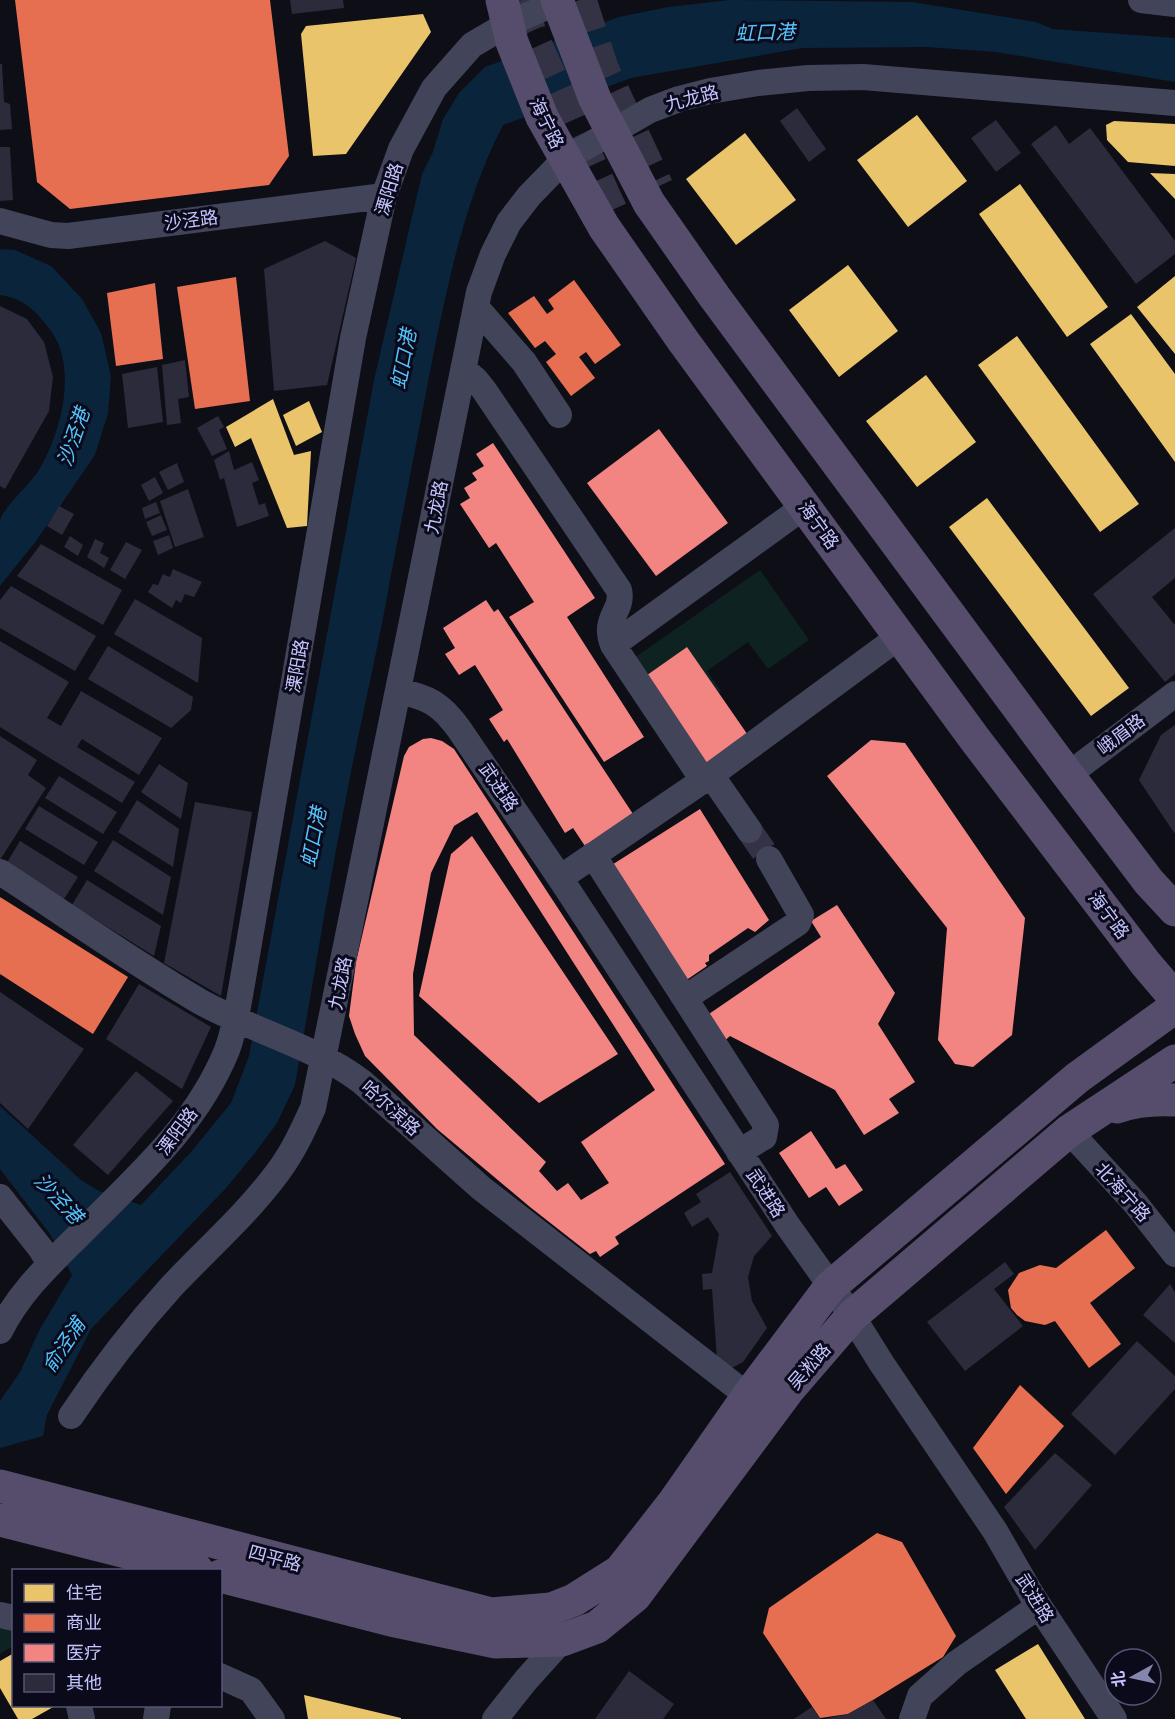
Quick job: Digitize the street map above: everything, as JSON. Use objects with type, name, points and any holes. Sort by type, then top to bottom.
[{"type":"main road","points":[[560,7],[595,99],[610,132],[649,203],[714,296],[1068,775],[1149,882],[1175,910]]},
{"type":"main road","name":"海宁路","points":[[507,22],[542,117],[604,227],[684,342],[981,747],[1146,964],[1175,998]]},
{"type":"main road","points":[[1114,836],[1175,882]]},
{"type":"main road","name":"吴淞路","points":[[551,1609],[574,1600],[620,1571],[674,1502],[748,1396],[830,1287],[1077,1078],[1175,1007]]},
{"type":"main road","name":"吴淞路","points":[[562,1640],[597,1628],[635,1596],[782,1398],[852,1316],[1078,1125],[1175,1061]]},
{"type":"main road","points":[[1078,1125],[1127,1104],[1157,1099],[1175,1100]]},
{"type":"main road","name":"四平路","points":[[0,1486],[491,1614],[551,1609]]},
{"type":"main road","points":[[0,1520],[193,1569]]},
{"type":"main road","name":"四平路","points":[[222,1577],[391,1620],[496,1642],[562,1640]]},
{"type":"street","points":[[1141,0],[1175,4]]},
{"type":"street","name":"溧阳路","points":[[0,1331],[20,1297],[55,1258],[156,1158],[186,1123],[243,1022],[353,338],[384,196],[401,149],[434,88],[472,45],[507,22],[560,7]]},
{"type":"street","name":"九龙路","points":[[71,1416],[105,1366],[141,1321],[218,1241],[278,1172],[296,1145],[313,1108],[315,1053],[399,691],[476,307],[492,254],[509,222],[529,196],[565,159],[610,132],[650,110],[710,91],[808,78],[863,77],[1175,103]]},
{"type":"street","name":"沙泾路","points":[[0,221],[51,236],[69,236],[384,196]]},
{"type":"street","points":[[476,307],[524,362],[559,415]]},
{"type":"street","points":[[464,370],[484,390],[619,590],[619,604],[609,629],[613,645],[707,777],[749,830]]},
{"type":"street","points":[[613,645],[805,506]]},
{"type":"street","points":[[560,878],[707,777],[900,636]]},
{"type":"street","name":"武进路","points":[[399,691],[420,696],[436,704],[451,718],[995,1531],[1039,1606],[1114,1719]]},
{"type":"street","name":"峨眉路","points":[[1068,775],[1175,694]]},
{"type":"street","points":[[593,855],[766,1125],[764,1137],[740,1152]]},
{"type":"street","points":[[685,998],[798,923],[801,915],[769,859]]},
{"type":"street","name":"哈尔滨路","points":[[0,872],[200,1001],[315,1053],[362,1082],[481,1188],[748,1396]]},
{"type":"street","name":"北海宁路","points":[[1078,1125],[1175,1254]]},
{"type":"street","points":[[0,1197],[41,1249],[55,1258]]},
{"type":"street","points":[[912,1719],[920,1696],[957,1663],[1039,1606]]},
{"type":"street","name":"吴淞路","points":[[495,1719],[562,1640]]},
{"type":"street","points":[[222,1678],[251,1690],[272,1719]]},
{"type":"green space","points":[[760,570],[809,640],[768,669],[748,642],[707,671],[721,691],[671,726],[627,663]]},
{"type":"green space","points":[[0,1623],[12,1626],[12,1647],[0,1654]]},
{"type":"water","points":[[730,0],[912,2],[1036,22],[1053,29],[1175,38],[1175,82],[996,52],[927,47],[802,48],[631,78],[503,125],[490,152],[469,209],[445,297],[339,834],[295,1085],[277,1123],[226,1188],[91,1329],[47,1415],[43,1436],[0,1448],[0,1401],[20,1372],[40,1329],[72,1275],[50,1234],[0,1169],[0,1106],[81,1180],[99,1191],[141,1205],[191,1152],[231,1103],[249,1056],[374,380],[422,174],[433,152],[443,119],[459,93],[485,67],[619,17],[668,7]]},
{"type":"water","name":"沙泾港","points":[[0,249],[15,250],[51,266],[82,299],[101,333],[111,376],[108,413],[95,455],[36,541],[0,586],[0,521],[6,510],[39,470],[47,455],[60,420],[65,381],[64,363],[51,331],[29,307],[16,299],[0,295]]},
{"type":"building: 住宅","points":[[423,14],[431,32],[346,154],[313,156],[301,34],[306,26]]},
{"type":"building: 住宅","points":[[917,115],[967,181],[908,227],[857,160]]},
{"type":"building: 住宅","points":[[1114,121],[1175,124],[1175,166],[1128,162],[1107,140],[1106,125]]},
{"type":"building: 住宅","points":[[745,133],[796,200],[736,245],[686,179]]},
{"type":"building: 住宅","points":[[1150,173],[1175,174],[1175,199]]},
{"type":"building: 住宅","points":[[1020,184],[1108,307],[1067,337],[979,214]]},
{"type":"building: 住宅","points":[[848,265],[898,331],[839,377],[789,310]]},
{"type":"building: 住宅","points":[[1175,276],[1175,354],[1137,307]]},
{"type":"building: 住宅","points":[[1131,314],[1175,374],[1175,462],[1090,344]]},
{"type":"building: 住宅","points":[[1017,336],[1139,504],[1100,532],[978,365]]},
{"type":"building: 住宅","points":[[926,375],[976,442],[917,487],[866,421]]},
{"type":"building: 住宅","points":[[273,399],[294,455],[311,451],[307,526],[287,528],[251,438],[235,447],[226,427]]},
{"type":"building: 住宅","points":[[309,401],[322,432],[296,446],[283,415]]},
{"type":"building: 住宅","points":[[987,498],[1129,688],[1091,716],[949,527]]},
{"type":"building: 住宅","points":[[1038,1644],[1085,1719],[1026,1719],[995,1670]]},
{"type":"building: 住宅","points":[[12,1654],[12,1707],[53,1707],[32,1719],[18,1719],[0,1688],[0,1661]]},
{"type":"building: 住宅","points":[[304,1695],[401,1718],[401,1719],[308,1719]]},
{"type":"building: 商业","points":[[15,0],[270,0],[289,156],[269,185],[70,209],[37,182]]},
{"type":"building: 商业","points":[[236,277],[250,401],[195,409],[177,287]]},
{"type":"building: 商业","points":[[574,280],[621,345],[595,364],[586,352],[579,357],[595,378],[571,396],[546,362],[556,354],[545,341],[535,348],[508,313],[534,296],[547,314],[554,309],[548,300]]},
{"type":"building: 商业","points":[[155,283],[163,359],[116,366],[107,293]]},
{"type":"building: 商业","points":[[0,897],[128,977],[93,1034],[0,974]]},
{"type":"building: 商业","points":[[1106,1230],[1135,1268],[1090,1303],[1121,1344],[1089,1368],[1055,1321],[1045,1325],[1025,1321],[1017,1315],[1011,1308],[1008,1290],[1019,1273],[1040,1265],[1056,1268]]},
{"type":"building: 商业","points":[[1020,1385],[1064,1426],[1006,1494],[973,1448]]},
{"type":"building: 商业","points":[[877,1533],[902,1542],[956,1636],[943,1657],[873,1700],[848,1714],[820,1718],[763,1633],[769,1608]]},
{"type":"building: 医疗","points":[[659,429],[728,523],[656,576],[587,483]]},
{"type":"building: 医疗","points":[[493,443],[595,598],[567,617],[644,737],[604,762],[509,617],[534,602],[496,543],[489,548],[460,504],[470,498],[464,488],[477,480],[472,473],[484,466],[476,454]]},
{"type":"building: 医疗","points":[[486,600],[494,612],[498,609],[633,814],[585,846],[573,828],[565,833],[507,739],[504,742],[489,719],[503,710],[475,665],[459,675],[445,654],[455,648],[443,628]]},
{"type":"building: 医疗","points":[[687,647],[761,754],[713,788],[640,680]]},
{"type":"building: 医疗","points":[[431,738],[442,741],[454,749],[725,1164],[615,1237],[619,1244],[600,1257],[596,1251],[590,1254],[530,1207],[437,1129],[365,1056],[355,1034],[349,1016],[356,962],[404,756],[409,747],[423,739]],"holes":[[[477,812],[655,1090],[581,1142],[609,1183],[581,1200],[568,1183],[557,1191],[539,1171],[546,1162],[414,1035],[413,974],[431,873],[454,826]]]},
{"type":"building: 医疗","points":[[871,740],[905,743],[1025,918],[1012,1035],[973,1067],[955,1064],[938,1040],[947,928],[827,776]]},
{"type":"building: 医疗","points":[[700,809],[769,920],[755,932],[748,928],[709,955],[709,961],[705,963],[707,966],[682,983],[607,868]]},
{"type":"building: 医疗","points":[[472,836],[618,1054],[539,1103],[419,996],[451,854]]},
{"type":"building: 医疗","points":[[837,905],[895,993],[878,1024],[915,1082],[889,1099],[899,1113],[864,1135],[835,1090],[730,1036],[722,1043],[706,1016],[821,937],[811,921]]},
{"type":"building: 医疗","points":[[811,1131],[836,1169],[845,1164],[863,1190],[839,1206],[826,1187],[809,1198],[779,1153]]},
{"type":"building: 其他","points":[[290,0],[343,0],[344,8],[292,14]]},
{"type":"building: 其他","points":[[0,64],[2,64],[4,102],[10,104],[12,129],[0,130]]},
{"type":"building: 其他","points":[[797,108],[826,149],[809,162],[780,121]]},
{"type":"building: 其他","points":[[996,120],[1021,153],[996,172],[971,138]]},
{"type":"building: 其他","points":[[1056,125],[1069,144],[1090,128],[1175,241],[1175,254],[1136,284],[1031,144]]},
{"type":"building: 其他","points":[[0,147],[10,147],[13,200],[0,201]]},
{"type":"building: 其他","points":[[325,241],[356,258],[327,385],[274,391],[264,269]]},
{"type":"building: 其他","points":[[0,306],[27,319],[44,342],[53,377],[49,411],[5,489],[0,486]]},
{"type":"building: 其他","points":[[185,360],[189,397],[178,399],[181,423],[167,425],[162,365]]},
{"type":"building: 其他","points":[[157,367],[163,422],[128,428],[122,374]]},
{"type":"building: 其他","points":[[218,416],[224,427],[219,430],[227,449],[212,456],[197,428]]},
{"type":"building: 其他","points":[[229,451],[234,470],[252,462],[259,480],[252,483],[259,505],[265,503],[269,516],[237,527],[224,478],[220,480],[214,460]]},
{"type":"building: 其他","points":[[177,463],[184,482],[168,490],[159,472]]},
{"type":"building: 其他","points":[[155,477],[163,493],[149,501],[141,485]]},
{"type":"building: 其他","points":[[188,489],[204,537],[175,547],[160,501]]},
{"type":"building: 其他","points":[[156,502],[160,513],[145,519],[142,508]]},
{"type":"building: 其他","points":[[59,506],[74,514],[62,535],[47,526]]},
{"type":"building: 其他","points":[[161,515],[167,530],[152,536],[146,522]]},
{"type":"building: 其他","points":[[1175,528],[1175,578],[1152,597],[1175,623],[1175,674],[1165,682],[1093,594]]},
{"type":"building: 其他","points":[[169,535],[173,548],[158,555],[153,541]]},
{"type":"building: 其他","points":[[70,536],[83,545],[78,556],[64,547]]},
{"type":"building: 其他","points":[[95,539],[104,543],[100,553],[109,558],[104,568],[87,557]]},
{"type":"building: 其他","points":[[126,542],[142,550],[125,579],[110,570]]},
{"type":"building: 其他","points":[[41,544],[122,590],[103,625],[17,576]]},
{"type":"building: 其他","points":[[173,569],[202,582],[194,597],[185,594],[181,603],[176,600],[172,608],[148,592],[153,584],[158,585],[163,574],[170,577]]},
{"type":"building: 其他","points":[[11,586],[96,636],[75,671],[0,628],[0,600]]},
{"type":"building: 其他","points":[[135,599],[202,638],[198,683],[114,634]]},
{"type":"building: 其他","points":[[0,641],[69,682],[47,718],[61,726],[81,691],[162,738],[139,775],[82,739],[77,747],[135,782],[122,803],[0,727]]},
{"type":"building: 其他","points":[[108,646],[193,697],[191,710],[171,728],[88,679]]},
{"type":"building: 其他","points":[[1175,725],[1175,834],[1139,780],[1161,735]]},
{"type":"building: 其他","points":[[0,736],[37,760],[28,775],[46,788],[0,860]]},
{"type":"building: 其他","points":[[159,764],[188,783],[181,819],[141,792]]},
{"type":"building: 其他","points":[[59,776],[117,812],[103,834],[45,798]]},
{"type":"building: 其他","points":[[137,800],[179,829],[173,867],[118,832]]},
{"type":"building: 其他","points":[[195,802],[252,812],[221,996],[164,963]]},
{"type":"building: 其他","points":[[39,806],[98,842],[84,865],[25,829]]},
{"type":"building: 其他","points":[[113,840],[171,877],[163,915],[94,871]]},
{"type":"building: 其他","points":[[20,841],[78,877],[64,899],[6,864]]},
{"type":"building: 其他","points":[[87,880],[161,926],[154,956],[72,905]]},
{"type":"building: 其他","points":[[139,984],[211,1027],[182,1089],[106,1039]]},
{"type":"building: 其他","points":[[0,992],[84,1049],[28,1129],[0,1103]]},
{"type":"building: 其他","points":[[136,1071],[173,1101],[108,1175],[73,1145]]},
{"type":"building: 其他","points":[[730,1172],[772,1236],[754,1256],[748,1277],[752,1301],[767,1328],[743,1362],[728,1370],[717,1360],[712,1289],[703,1290],[702,1274],[712,1273],[719,1234],[708,1217],[692,1227],[684,1213],[701,1202],[696,1194]]},
{"type":"building: 其他","points":[[1005,1262],[1014,1274],[994,1289],[1023,1326],[965,1371],[927,1322]]},
{"type":"building: 其他","points":[[1170,1284],[1175,1292],[1175,1343],[1143,1315]]},
{"type":"building: 其他","points":[[1137,1341],[1175,1376],[1175,1389],[1115,1455],[1071,1414]]},
{"type":"building: 其他","points":[[1055,1453],[1092,1485],[1035,1550],[1004,1507]]},
{"type":"building: 其他","points":[[629,1671],[674,1704],[663,1719],[595,1719]]},
{"type":"building: 其他","points":[[873,1700],[886,1719],[825,1719],[848,1714]]},
{"type":"building: 其他","points":[[812,1707],[820,1719],[794,1719]]},
{"type":"tunnel","points":[[522,0],[529,30],[612,213]]},
{"type":"tunnel","points":[[580,0],[602,68],[657,187]]},
{"type":"tunnel","points":[[749,830],[769,859]]},
{"type":"water label","name":"虹口港","points":[[765,32]]},
{"type":"water label","name":"虹口港","points":[[403,359]]},
{"type":"water label","name":"虹口港","points":[[313,837]]},
{"type":"water label","name":"俞泾浦","points":[[63,1345]]}]
